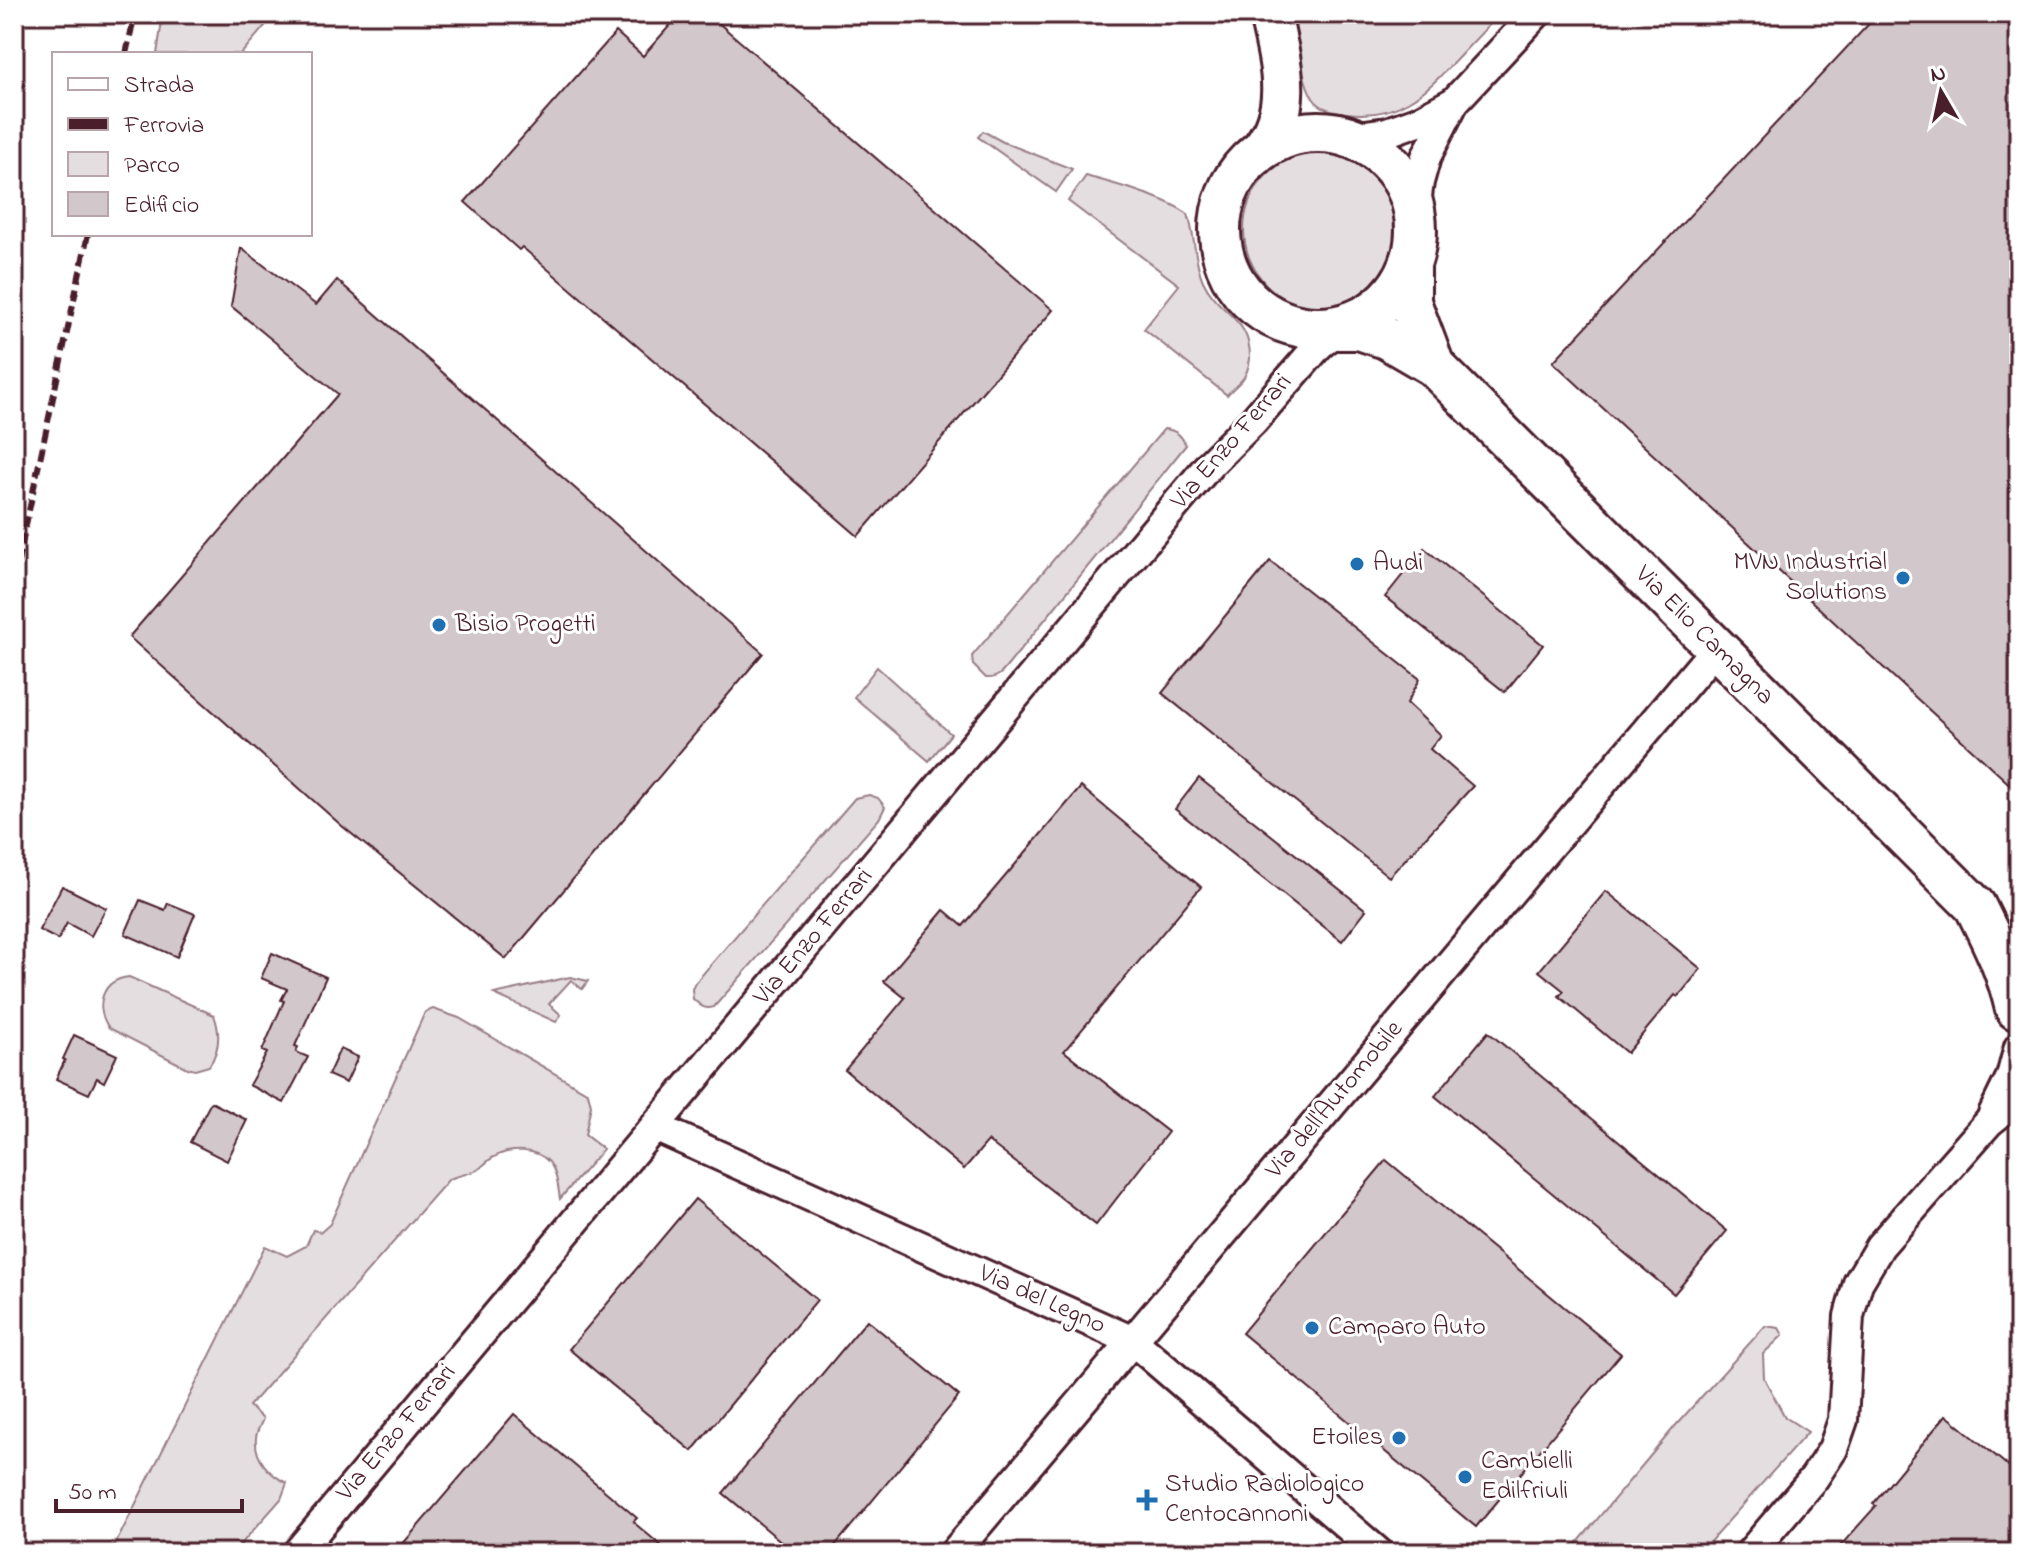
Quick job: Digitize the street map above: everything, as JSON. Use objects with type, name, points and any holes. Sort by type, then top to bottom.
[{"type":"street","points":[[1270,14],[1282,74],[1305,115],[1340,135],[1372,147],[1393,167],[1409,192],[1415,210]]},
{"type":"street","points":[[1282,74],[1278,125],[1262,149],[1238,172],[1224,200],[1219,230],[1222,256],[1232,280],[1248,300],[1268,316],[1291,325],[1339,329],[1378,308],[1393,294],[1410,268],[1415,249],[1419,182],[1426,157],[1454,102],[1536,14]]},
{"type":"street","points":[[1262,149],[1283,138],[1305,133],[1340,135],[1387,132],[1418,121],[1454,102]]},
{"type":"street","name":"Via Elio Camagna","points":[[1410,268],[1410,302],[1434,366]]},
{"type":"street","name":"Via Elio Camagna","points":[[1339,329],[1359,329],[1386,338],[1434,366],[1975,906],[2001,957],[2018,1015]]},
{"type":"street","name":"Via Enzo Ferrari","points":[[297,1553],[1210,464],[1253,421],[1319,345],[1339,329]]},
{"type":"street","name":"Via dell'Automobile","points":[[954,1553],[1716,648]]},
{"type":"street","name":"Via Elio Camagna","points":[[1975,906],[2019,925]]},
{"type":"street","points":[[1989,1122],[2011,1077],[2018,1015]]},
{"type":"street","points":[[1750,1553],[1814,1478],[1833,1449],[1843,1420],[1849,1316],[1863,1274],[1880,1246],[1989,1122],[2019,1098]]},
{"type":"street","name":"Via del Legno","points":[[655,1127],[1133,1341],[1379,1553]]},
{"type":"green space","points":[[163,14],[275,14],[243,52],[157,52]]},
{"type":"green space","points":[[1292,14],[1500,14],[1421,93],[1395,108],[1364,114],[1327,109],[1313,98],[1302,69]]},
{"type":"green space","points":[[983,131],[1072,169],[1056,192],[978,137]]},
{"type":"green space","points":[[1322,152],[1352,158],[1377,175],[1394,200],[1400,230],[1394,260],[1377,285],[1352,302],[1322,308],[1292,302],[1267,285],[1250,260],[1244,230],[1250,200],[1267,175],[1292,158]]},
{"type":"green space","points":[[1086,176],[1153,197],[1188,214],[1203,281],[1217,302],[1240,325],[1249,345],[1250,359],[1246,372],[1227,395],[1144,329],[1179,285],[1068,201]]},
{"type":"green space","points":[[1164,429],[1178,434],[1186,445],[1004,670],[986,678],[973,665],[972,656]]},
{"type":"green space","points":[[877,667],[951,734],[929,761],[854,697]]},
{"type":"green space","points":[[869,795],[878,798],[885,807],[879,819],[714,1007],[705,1008],[698,1004],[693,999],[695,983],[855,798]]},
{"type":"green space","points":[[129,977],[214,1015],[218,1042],[209,1066],[195,1070],[187,1068],[109,1028],[102,1012],[103,996],[112,983]]},
{"type":"green space","points":[[570,977],[588,981],[582,989],[571,980],[549,1004],[561,1015],[556,1022],[494,994]]},
{"type":"green space","points":[[433,1009],[459,1018],[588,1093],[591,1105],[585,1135],[603,1149],[560,1199],[552,1166],[544,1157],[530,1152],[500,1154],[476,1171],[449,1179],[249,1406],[263,1419],[256,1438],[260,1459],[269,1471],[287,1483],[281,1499],[233,1553],[111,1553],[265,1246],[287,1256],[306,1246],[313,1230],[321,1232],[330,1224],[425,1012]]},
{"type":"green space","points":[[1765,1326],[1779,1328],[1783,1335],[1763,1354],[1764,1378],[1785,1417],[1808,1432],[1707,1545],[1705,1553],[1569,1553],[1677,1424]]},
{"type":"building","points":[[680,14],[708,14],[1053,310],[858,536],[522,247],[519,250],[465,202],[616,32],[643,56]]},
{"type":"building","name":"MVN Industrial Solutions","points":[[1878,14],[2019,14],[2019,793],[1553,362]]},
{"type":"building","points":[[241,248],[316,305],[337,280],[763,653],[506,959],[342,826],[129,637],[338,394],[231,306]]},
{"type":"building","points":[[1424,548],[1543,645],[1505,692],[1385,597]]},
{"type":"building","points":[[1270,561],[1420,679],[1407,703],[1441,735],[1430,749],[1473,786],[1389,877],[1162,693]]},
{"type":"building","points":[[1199,778],[1366,910],[1342,941],[1175,809]]},
{"type":"building","points":[[1081,787],[1201,887],[1064,1051],[1168,1132],[1096,1225],[988,1141],[964,1169],[845,1070],[905,998],[884,981],[944,910],[963,926]]},
{"type":"building","points":[[62,886],[106,908],[91,936],[67,923],[58,940],[39,930]]},
{"type":"building","points":[[1606,891],[1701,969],[1627,1053],[1559,996],[1564,991],[1539,971]]},
{"type":"building","points":[[140,900],[165,910],[168,903],[195,914],[177,957],[125,934]]},
{"type":"building","points":[[272,953],[326,977],[295,1046],[298,1047],[296,1052],[308,1057],[284,1103],[249,1085],[267,1053],[262,1051],[287,989],[261,978]]},
{"type":"building","points":[[1488,1032],[1727,1231],[1674,1294],[1435,1096]]},
{"type":"building","points":[[74,1035],[117,1055],[104,1082],[97,1078],[89,1094],[56,1079]]},
{"type":"building","points":[[340,1049],[358,1057],[346,1083],[328,1075]]},
{"type":"building","points":[[211,1102],[247,1120],[227,1161],[190,1142]]},
{"type":"building","points":[[1386,1160],[1621,1354],[1476,1527],[1242,1333]]},
{"type":"building","points":[[695,1199],[817,1300],[692,1451],[569,1349]]},
{"type":"building","points":[[867,1320],[959,1396],[829,1553],[795,1553],[723,1493]]},
{"type":"building","points":[[514,1414],[637,1518],[633,1522],[670,1553],[395,1553]]},
{"type":"building","points":[[1946,1415],[2019,1475],[2019,1553],[1834,1553],[1876,1506],[1873,1504]]},
{"type":"railway","points":[[126,52],[135,14]]},
{"type":"railway","points":[[14,581],[88,236]]},
{"type":"place","name":"Audi","points":[[1357,564]]},
{"type":"place","name":"MVN Industrial Solutions","points":[[1903,578]]},
{"type":"place","name":"Bisio Progetti","points":[[439,625]]},
{"type":"place","name":"Camparo Auto","points":[[1312,1328]]},
{"type":"place","name":"Etoiles","points":[[1399,1438]]},
{"type":"place","name":"Cambielli Edilfriuli","points":[[1465,1477]]},
{"type":"place","name":"Studio Radiologico Centocannoni","points":[[1147,1500]]}]
